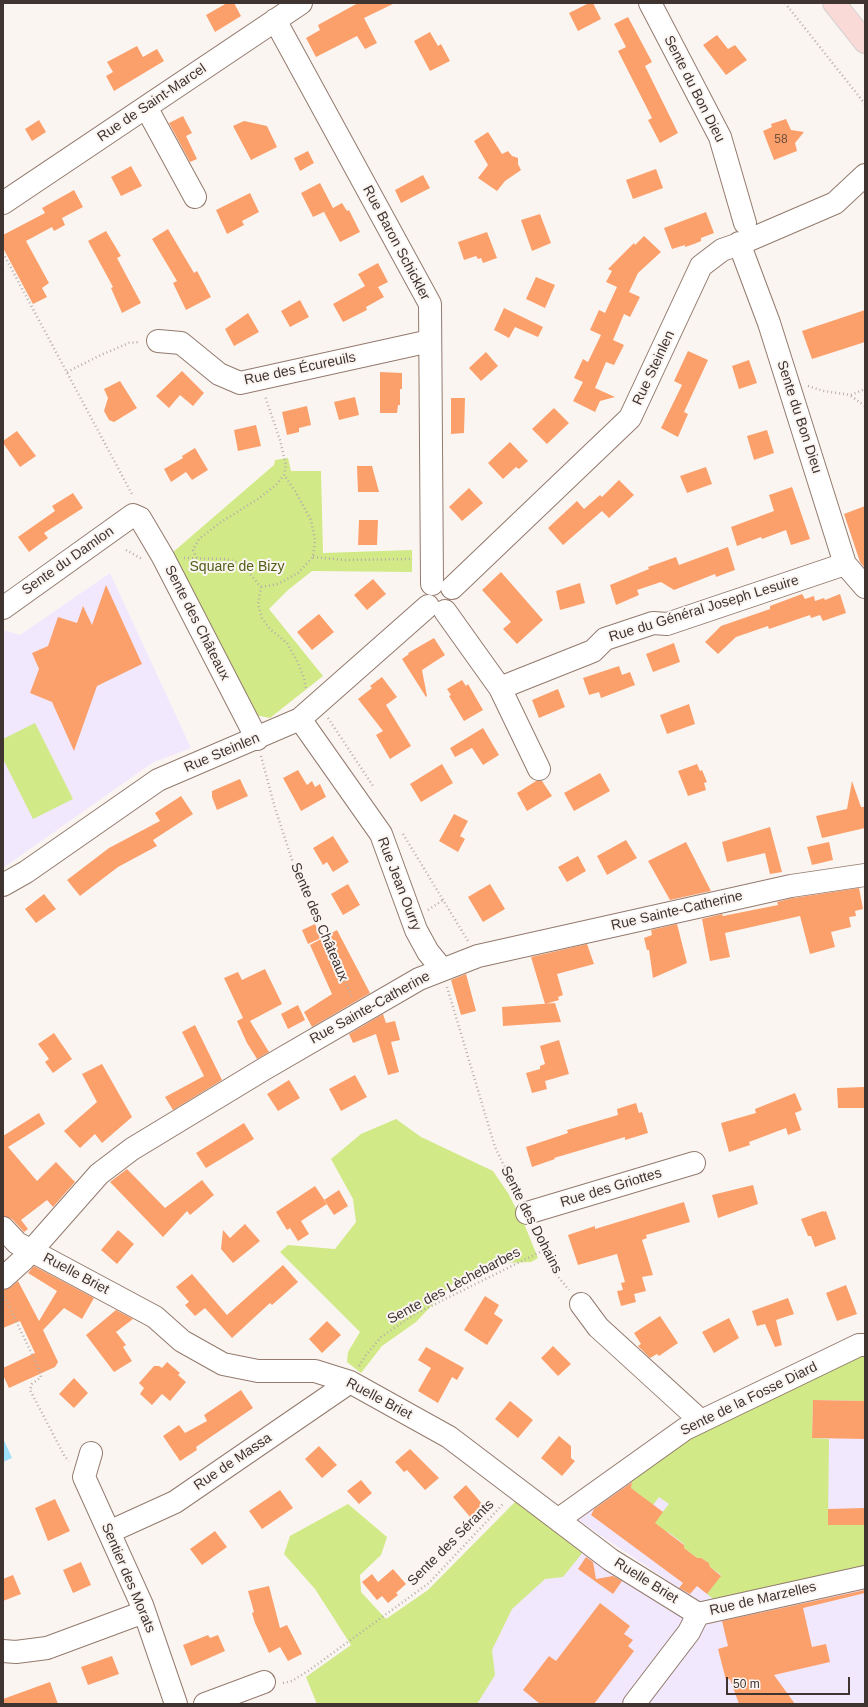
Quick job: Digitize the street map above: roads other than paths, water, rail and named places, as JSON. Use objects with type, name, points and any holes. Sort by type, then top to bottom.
[{"type":"main road","points":[[834,3],[865,42]]},
{"type":"street","name":"Sente du Bon Dieu","points":[[650,3],[720,137],[742,233],[845,564],[865,587]]},
{"type":"street","name":"Rue de Saint-Marcel","points":[[3,203],[275,20],[296,4]]},
{"type":"street","name":"Rue Baron Schickler","points":[[275,20],[430,304],[430,558],[442,586]]},
{"type":"street","points":[[146,107],[195,197]]},
{"type":"street","name":"Rue Steinlen","points":[[442,586],[630,418],[701,266],[742,233],[835,203],[865,175]]},
{"type":"street","name":"Rue des Écureuils","points":[[158,340],[181,344],[219,374],[240,383],[430,340]]},
{"type":"street","name":"Sente des Châteaux","points":[[133,515],[140,518],[163,557],[257,739]]},
{"type":"street","name":"Sente du Damlon","points":[[3,608],[133,515]]},
{"type":"street","name":"Rue du Général Joseph Lesuire","points":[[500,688],[593,651],[605,639],[653,623],[667,624],[845,564]]},
{"type":"street","points":[[442,586],[425,594],[500,688],[538,769]]},
{"type":"street","name":"Rue Steinlen","points":[[3,885],[26,872],[158,780],[257,739],[300,719],[437,608]]},
{"type":"street","name":"Rue Jean Ourry","points":[[300,719],[381,834],[416,930],[428,952],[442,969]]},
{"type":"street","name":"Rue Sainte-Catherine","points":[[3,1278],[24,1259],[99,1174],[132,1149],[360,1012],[419,979],[478,956],[791,886],[865,875]]},
{"type":"street","name":"Rue des Griottes","points":[[527,1214],[694,1163]]},
{"type":"street","name":"Ruelle Briet","points":[[3,1228],[17,1243],[155,1317],[182,1341],[223,1364],[258,1371],[315,1371],[350,1382],[449,1437],[559,1519],[611,1560],[698,1614]]},
{"type":"street","points":[[581,1304],[598,1327],[701,1421]]},
{"type":"street","name":"Sente de la Fosse Diard","points":[[559,1519],[685,1429],[859,1345],[865,1345]]},
{"type":"street","name":"Rue de Massa","points":[[110,1532],[175,1502],[350,1382]]},
{"type":"street","name":"Sentier des Morats","points":[[91,1453],[84,1477],[110,1532],[144,1612],[176,1704]]},
{"type":"street","name":"Rue de Marzelles","points":[[634,1704],[689,1632],[698,1614],[865,1577]]},
{"type":"street","points":[[3,1651],[16,1652],[47,1648],[144,1612]]},
{"type":"street","points":[[205,1704],[264,1682]]},
{"type":"water","points":[[3,1438],[12,1458],[3,1462]]},
{"type":"park label","name":"Square de Bizy","points":[[237,567]]}]
